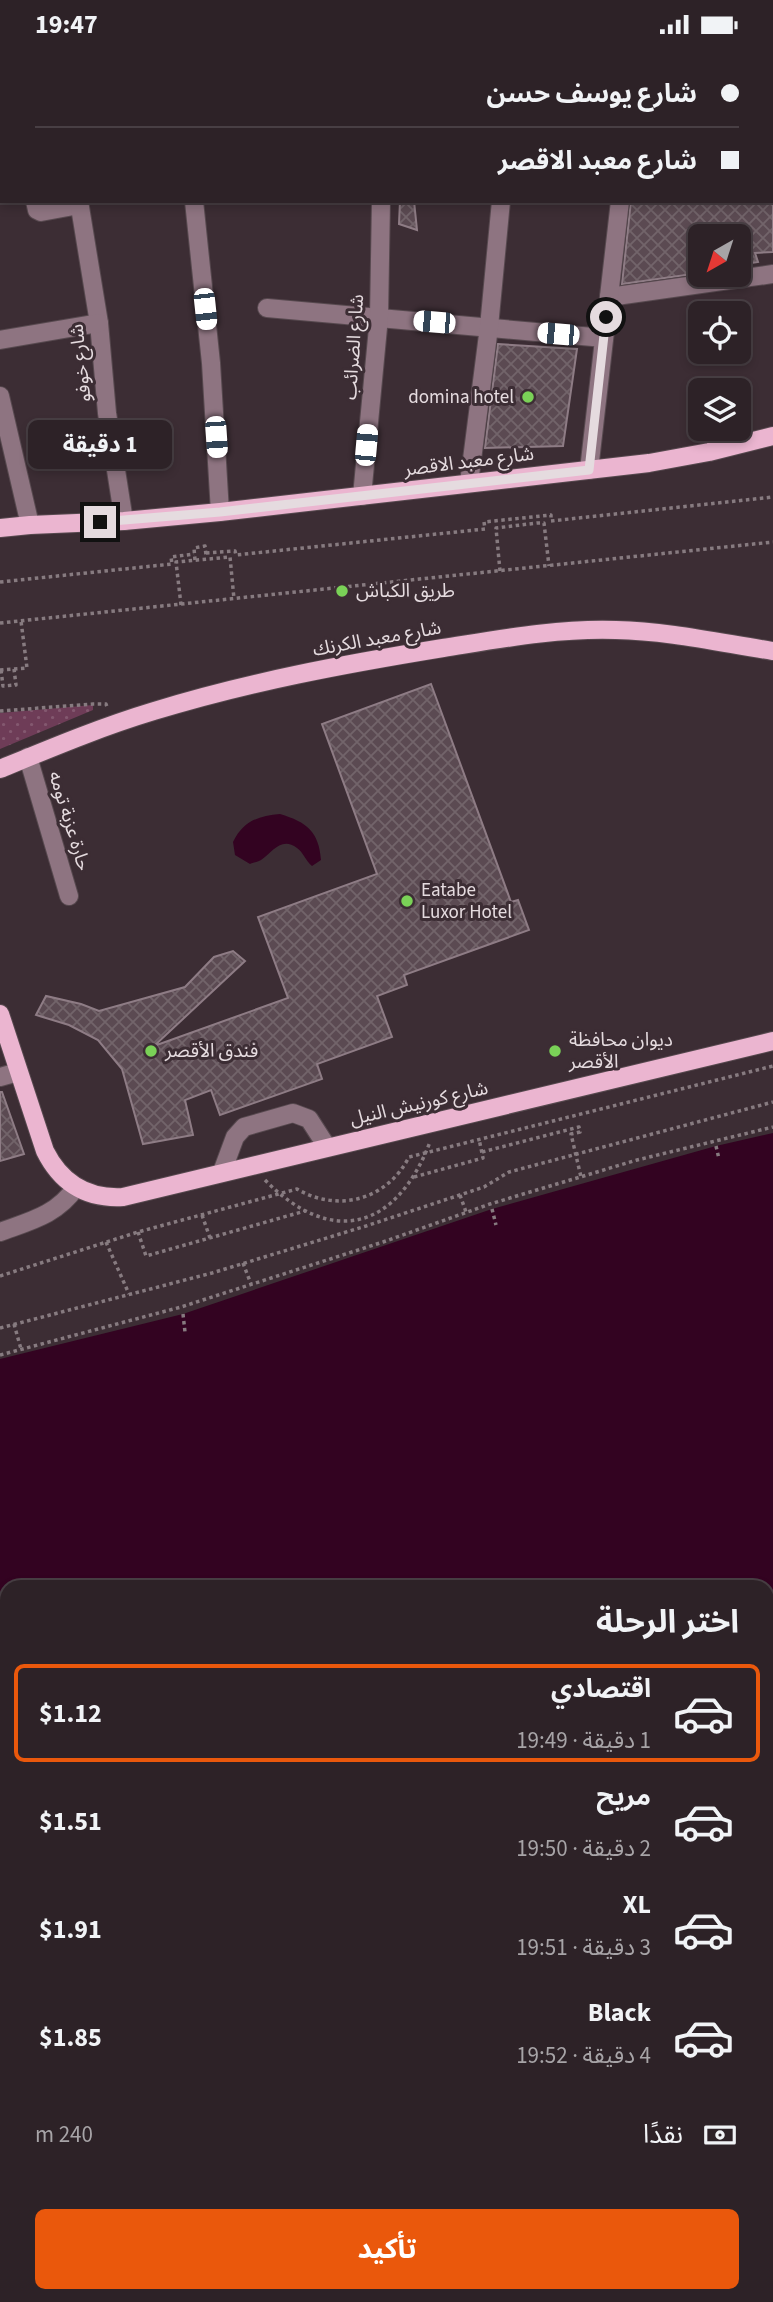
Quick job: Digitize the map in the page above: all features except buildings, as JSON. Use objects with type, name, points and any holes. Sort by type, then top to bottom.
[{"type":"main road","name":"شارع معبد الاقصر","points":[[0,528],[220,512],[649,463],[771,438]]},
{"type":"main road","name":"شارع معبد الكرنك","points":[[0,769],[114,725],[188,702],[334,666],[553,632],[651,632],[773,651]]},
{"type":"main road","points":[[0,1014],[44,1151],[57,1172],[76,1187]]},
{"type":"main road","name":"شارع كورنيش النيل","points":[[76,1187],[98,1196],[123,1197],[773,1041]]},
{"type":"street","points":[[35,203],[37,210],[41,212],[79,203]]},
{"type":"street","name":"شارع خوفو","points":[[79,203],[99,323],[107,413],[124,521]]},
{"type":"street","points":[[194,203],[211,363],[220,512]]},
{"type":"street","name":"شارع الضرائب","points":[[362,496],[379,317],[382,203]]},
{"type":"street","points":[[469,484],[489,327],[501,203]]},
{"type":"street","points":[[589,470],[620,203]]},
{"type":"street","points":[[609,297],[773,274]]},
{"type":"street","points":[[267,308],[604,338]]},
{"type":"street","points":[[0,340],[99,323]]},
{"type":"street","points":[[0,395],[30,525]]},
{"type":"street","name":"حارة عزبة تومه","points":[[28,757],[69,896]]},
{"type":"street","points":[[0,1077],[18,1072]]},
{"type":"street","points":[[222,1172],[235,1137],[244,1127],[293,1113],[309,1119],[327,1147]]},
{"type":"street","points":[[0,1232],[50,1214],[76,1187]]},
{"type":"path","points":[[206,553],[235,551],[236,555],[485,529],[484,522],[521,518],[551,515],[551,521],[773,497]]},
{"type":"path","points":[[521,518],[521,525]]},
{"type":"path","points":[[500,571],[496,527],[544,523],[549,566]]},
{"type":"path","points":[[0,624],[773,542]]},
{"type":"path","points":[[195,560],[194,548],[205,546],[206,559]]},
{"type":"path","points":[[0,582],[172,564],[171,557],[194,554]]},
{"type":"path","points":[[181,605],[176,562],[230,557],[234,599]]},
{"type":"path","points":[[14,669],[16,685],[3,686],[1,670],[14,669],[27,668],[21,621]]},
{"type":"path","points":[[0,711],[106,704],[114,725]]},
{"type":"path","points":[[0,1276],[138,1232],[297,1189],[321,1200],[347,1202],[361,1199],[385,1187],[395,1178],[409,1157],[773,1066]]},
{"type":"path","points":[[0,1328],[243,1263],[366,1226],[484,1187],[509,1173],[576,1153],[773,1102]]},
{"type":"path","points":[[254,1164],[279,1194],[307,1211],[344,1221],[365,1219],[386,1207],[412,1177],[426,1153],[433,1122]]},
{"type":"path","points":[[482,1152],[579,1127],[580,1132],[571,1135],[581,1177]]},
{"type":"path","points":[[0,1355],[181,1307],[383,1242],[466,1212],[637,1160],[773,1127]]},
{"type":"path","points":[[412,1177],[483,1158],[479,1139]]},
{"type":"path","points":[[716,1146],[719,1159]]},
{"type":"path","points":[[460,1195],[466,1212]]},
{"type":"path","points":[[492,1209],[496,1225]]},
{"type":"path","points":[[138,1232],[146,1256],[307,1211]]},
{"type":"path","points":[[202,1215],[210,1238]]},
{"type":"path","points":[[365,1219],[366,1226]]},
{"type":"path","points":[[106,1243],[129,1294]]},
{"type":"path","points":[[243,1263],[251,1284]]},
{"type":"path","points":[[183,1314],[185,1332]]},
{"type":"path","points":[[14,1324],[21,1350]]},
{"type":"shaded area","points":[[93,705],[93,710],[0,749],[0,713]]},
{"type":"shaded area","points":[[280,814],[310,829],[318,842],[321,860],[312,866],[299,850],[286,844],[250,864],[235,855],[233,842],[246,824],[258,818]]},
{"type":"shaded area","points":[[773,1133],[773,1580],[0,1580],[0,1359],[183,1314],[492,1209],[716,1146]]},
{"type":"place","name":"domina hotel","points":[[528,397]]},
{"type":"place","name":"طريق الكباش","points":[[342,591]]},
{"type":"place","name":"Eatabe Luxor Hotel","points":[[407,901]]},
{"type":"place","name":"فندق الأقصر","points":[[151,1051]]},
{"type":"place","name":"ديوان محافظة الأقصر","points":[[555,1051]]},
{"type":"route","points":[[100,522],[220,512],[589,470],[606,317]]}]
